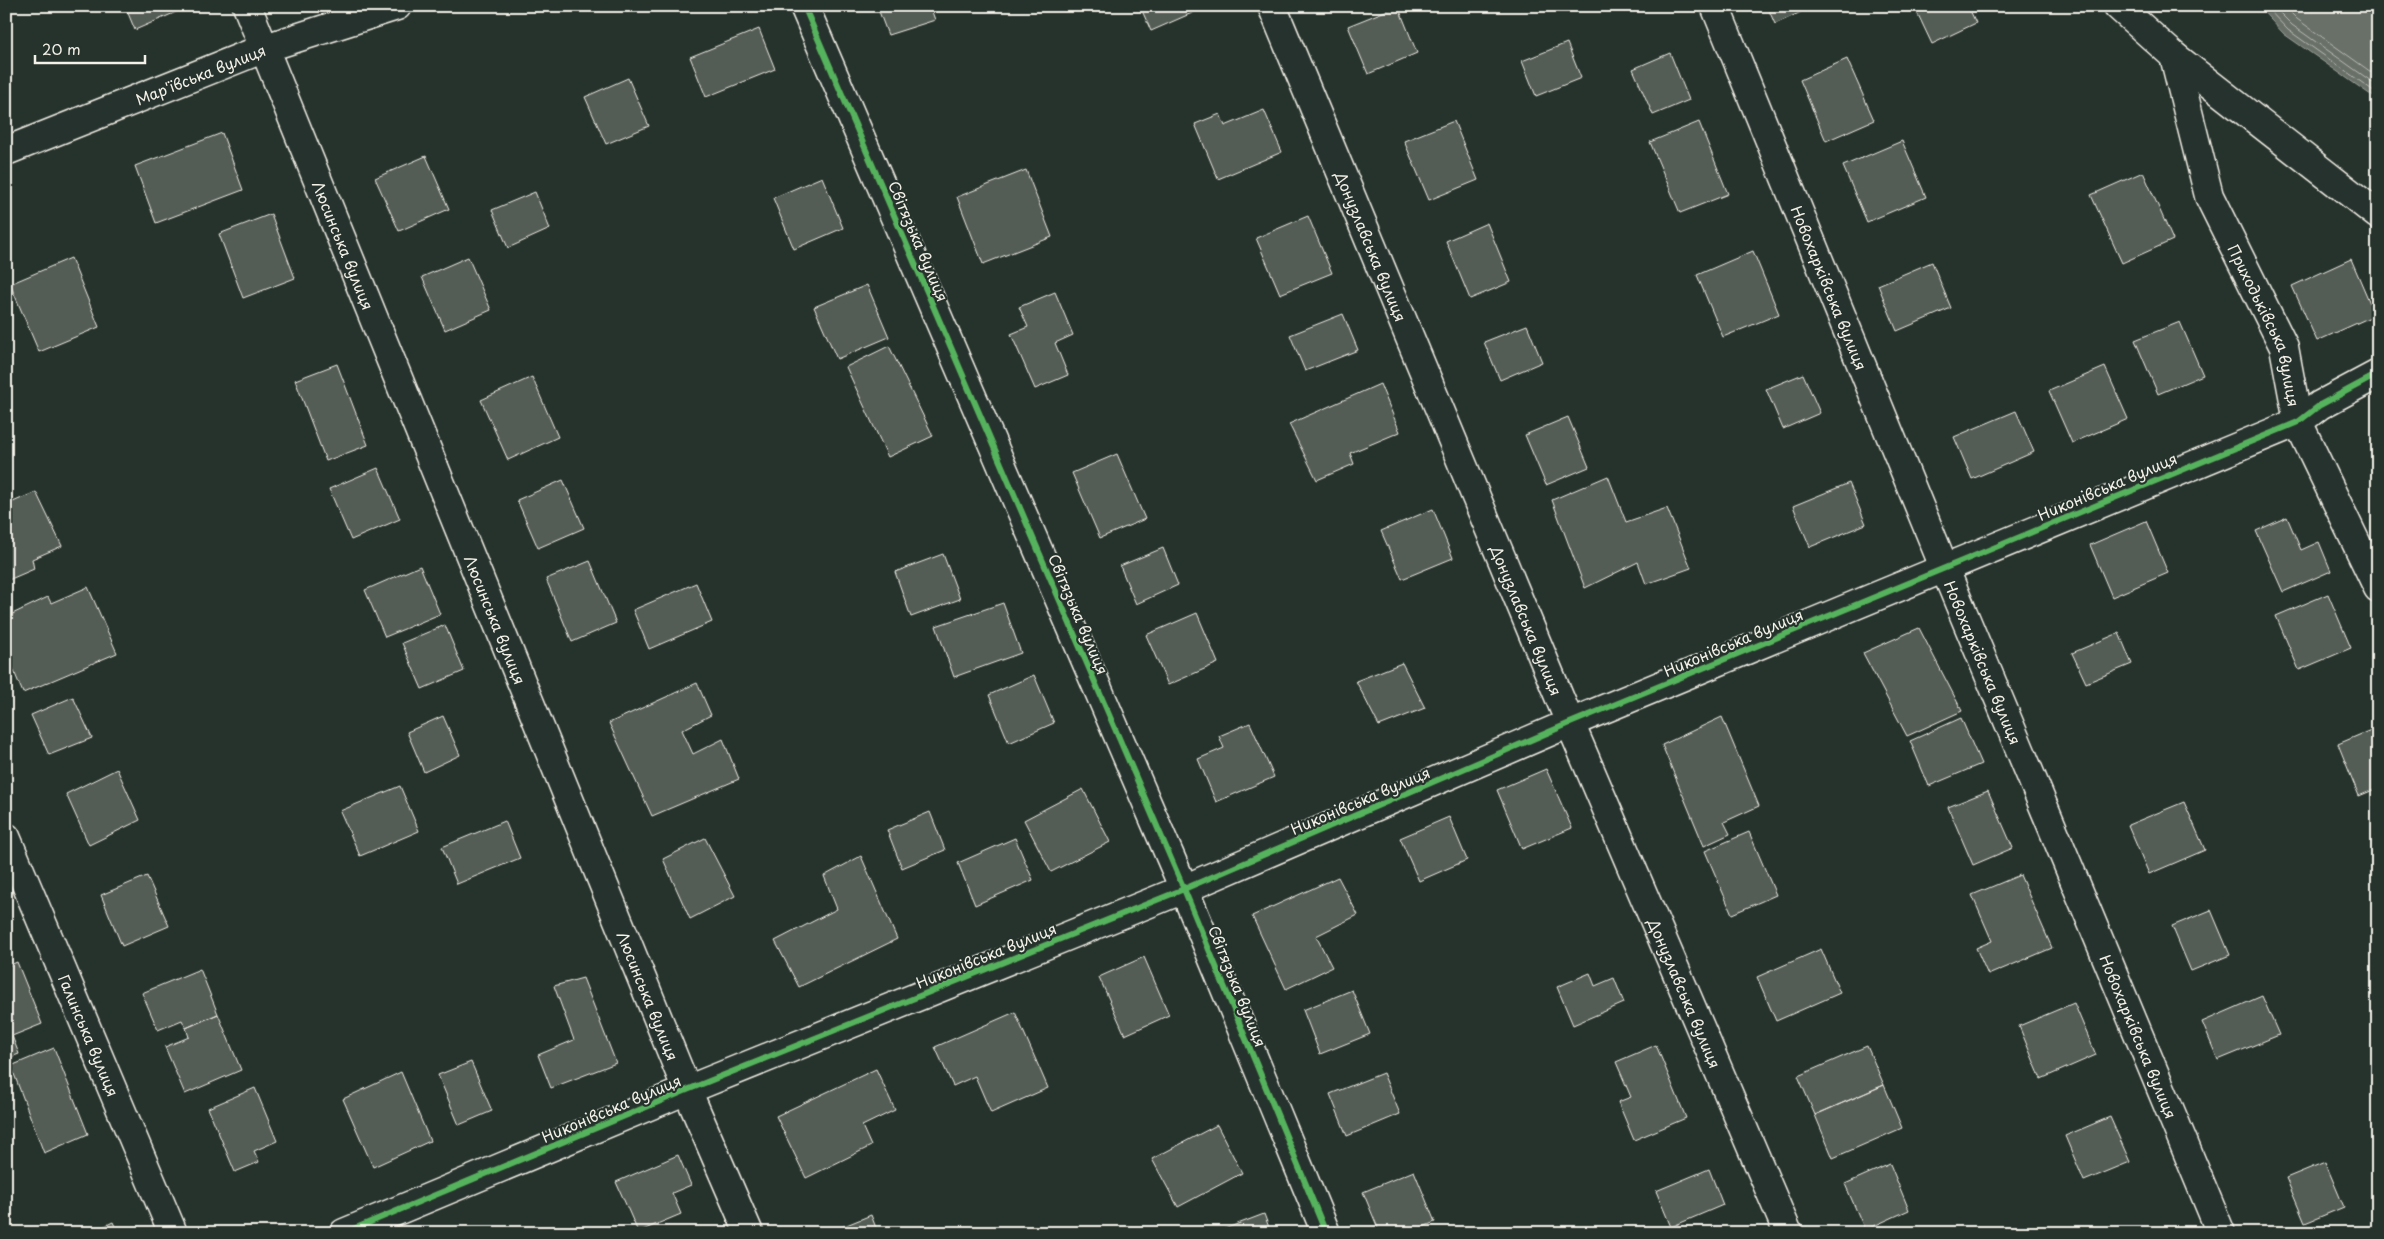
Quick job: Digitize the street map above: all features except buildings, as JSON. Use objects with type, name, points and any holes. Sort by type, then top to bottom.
[{"type":"street","name":"Люсинська вулиця","points":[[247,6],[687,1090],[749,1233]]},
{"type":"street","name":"Мар'ївська вулиця","points":[[6,151],[265,48],[397,6]]},
{"type":"street","name":"Світязька вулиця","points":[[804,6],[1184,889],[1326,1233]]},
{"type":"street","name":"Донузлавська вулиця","points":[[1272,6],[1570,723],[1788,1233]]},
{"type":"street","name":"Новохарківська вулиця","points":[[1715,6],[1944,567],[2221,1233]]},
{"type":"street","points":[[2118,6],[2174,56],[2378,215]]},
{"type":"street","name":"Приходьківська вулиця","points":[[2174,56],[2210,196],[2284,346],[2298,422],[2378,588]]},
{"type":"street","name":"Никонівська вулиця","points":[[344,1233],[687,1090],[1184,889],[1570,723],[2298,422],[2320,405],[2378,374]]},
{"type":"street","name":"Галинська вулиця","points":[[6,837],[173,1233]]},
{"type":"water","points":[[2258,6],[2378,6],[2378,100],[2284,34]]},
{"type":"cycle path","points":[[804,6],[1184,889],[1326,1233]]},
{"type":"cycle path","points":[[344,1233],[687,1090],[1184,889],[1570,723],[2298,422],[2320,405],[2378,374]]}]
